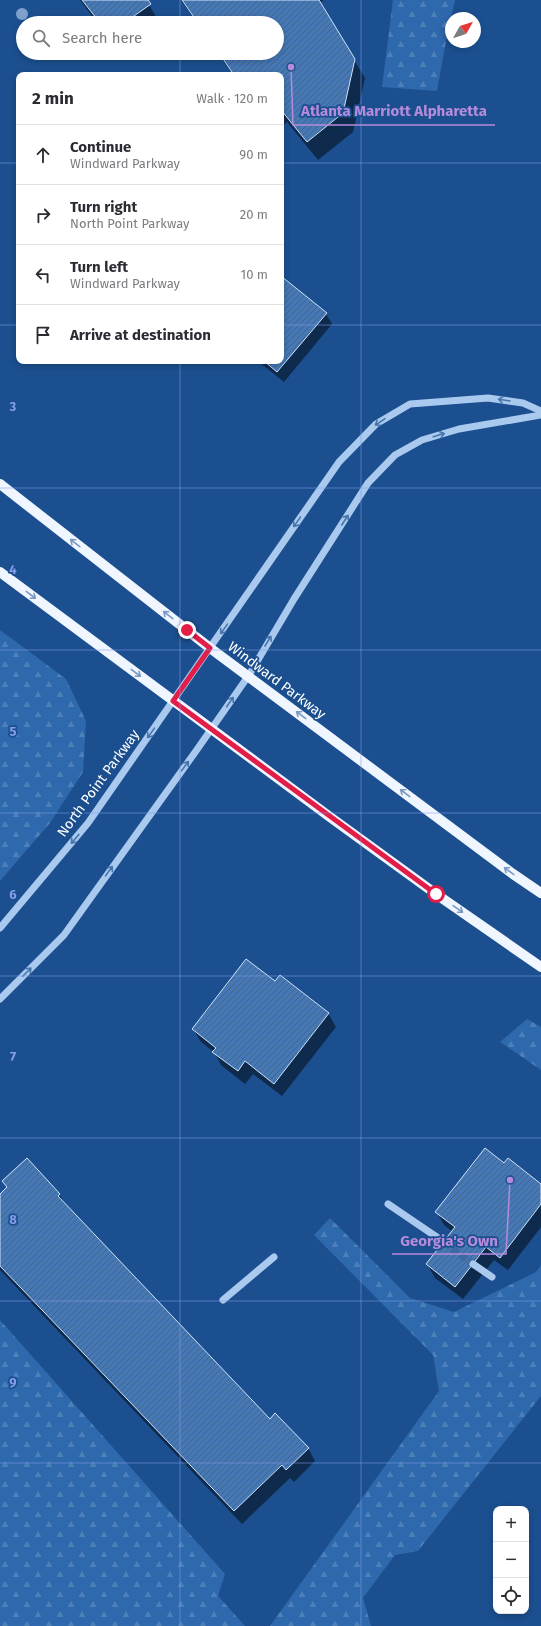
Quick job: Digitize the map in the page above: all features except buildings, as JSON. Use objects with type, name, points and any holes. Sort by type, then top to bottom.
[{"type":"main road","name":"Windward Parkway","points":[[0,484],[210,648],[513,874],[541,893]]},
{"type":"main road","points":[[0,572],[424,885],[541,967]]},
{"type":"street","name":"North Point Parkway","points":[[0,928],[88,823],[339,462],[376,424],[410,404],[438,400],[488,398],[523,403],[541,411]]},
{"type":"street","points":[[0,999],[64,934],[211,729],[248,675],[294,599],[368,483],[395,455],[422,440],[459,429],[541,415]]},
{"type":"street","points":[[388,1204],[444,1242]]},
{"type":"street","points":[[223,1300],[274,1258]]},
{"type":"street","points":[[473,1264],[492,1277]]},
{"type":"green space","points":[[393,0],[455,0],[452,12],[445,12],[445,46],[437,91],[382,87]]},
{"type":"green space","points":[[0,630],[66,679],[86,721],[83,772],[50,823],[0,881]]},
{"type":"green space","points":[[527,1019],[541,1027],[541,1070],[500,1042]]},
{"type":"green space","points":[[330,1218],[410,1298],[454,1312],[536,1272],[541,1265],[541,1396],[418,1551],[395,1555],[363,1598],[371,1626],[270,1626],[439,1391],[433,1355],[314,1235]]},
{"type":"green space","points":[[0,1320],[225,1574],[218,1596],[245,1626],[0,1626]]},
{"type":"tunnel","points":[[444,1242],[473,1264]]},
{"type":"place","name":"Atlanta Marriott Alpharetta","points":[[291,67]]},
{"type":"place","name":"Georgia's Own","points":[[510,1180]]},
{"type":"route","points":[[187,630],[210,648],[173,701],[436,894]]}]
